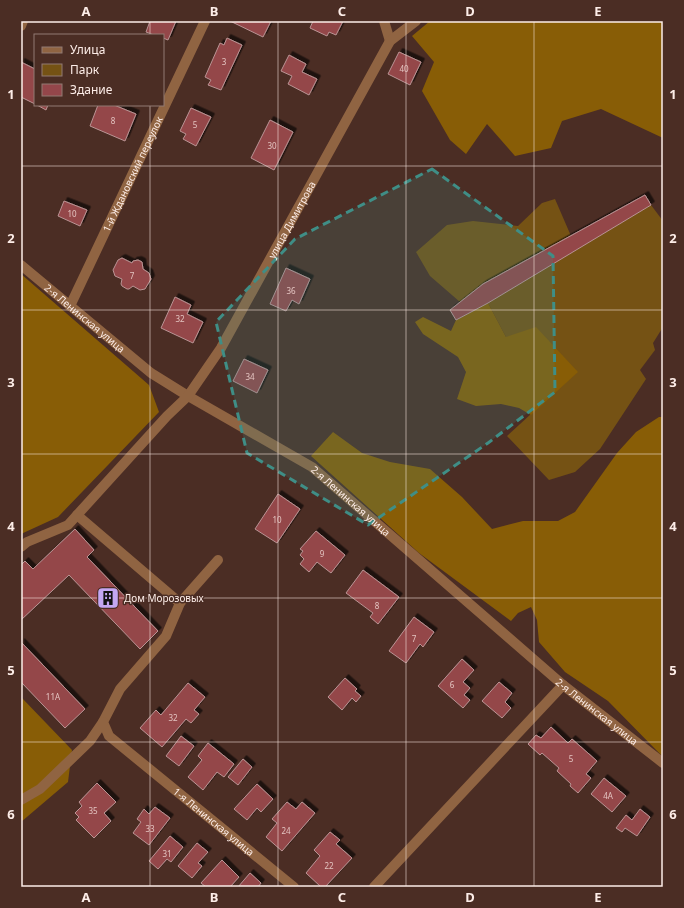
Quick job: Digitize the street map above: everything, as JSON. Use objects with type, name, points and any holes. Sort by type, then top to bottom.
[{"type":"street","points":[[21,26],[23,21]]},
{"type":"street","name":"1-й Ждановский переулок","points":[[70,306],[205,21]]},
{"type":"street","points":[[384,21],[390,41],[416,21]]},
{"type":"street","name":"улица Димитрова","points":[[21,547],[27,542],[68,525],[167,416],[188,396],[221,348],[390,41]]},
{"type":"street","name":"2-я Ленинская улица","points":[[21,264],[152,373],[188,396],[312,466],[563,685],[663,763]]},
{"type":"street","points":[[77,515],[180,603]]},
{"type":"street","points":[[21,800],[40,789],[90,742],[103,722],[120,689],[166,636],[180,603],[218,560]]},
{"type":"street","points":[[374,887],[563,685]]},
{"type":"street","name":"1-я Ленинская улица","points":[[103,722],[109,736],[294,887]]},
{"type":"highlighted area","points":[[432,169],[553,256],[555,392],[488,443],[368,525],[247,453],[216,322],[295,239]]},
{"type":"green space","points":[[555,199],[571,236],[460,302],[430,276],[416,252],[447,225],[473,221],[518,226],[542,203]]},
{"type":"green space","points":[[651,205],[663,221],[663,327],[653,343],[655,350],[640,370],[646,379],[600,449],[575,472],[549,480],[507,436],[577,372],[506,337],[488,303]]},
{"type":"shaded area","points":[[430,21],[663,21],[663,138],[601,109],[562,121],[551,148],[515,156],[487,124],[466,154],[450,140],[422,91],[434,62],[412,36]]},
{"type":"shaded area","points":[[21,274],[149,385],[159,412],[58,517],[21,534]]},
{"type":"shaded area","points":[[488,303],[506,337],[536,327],[578,372],[531,415],[519,408],[501,404],[476,406],[457,399],[466,372],[458,357],[423,334],[415,322],[423,317],[451,331],[456,320]]},
{"type":"shaded area","points":[[659,417],[663,417],[663,757],[608,701],[565,672],[539,642],[537,620],[531,607],[518,613],[511,621],[419,553],[311,456],[333,432],[362,453],[390,462],[430,469],[462,497],[492,529],[523,521],[558,521],[575,512],[617,453],[636,432]]},
{"type":"shaded area","points":[[21,697],[72,750],[68,782],[21,822]]},
{"type":"building","points":[[150,21],[176,21],[168,40],[164,38],[164,34],[151,34],[146,32]]},
{"type":"building","points":[[230,21],[271,21],[263,37]]},
{"type":"building","points":[[313,21],[343,21],[336,35],[329,32],[327,36],[310,28]]},
{"type":"building","points":[[227,38],[242,45],[221,90],[208,85],[211,80],[205,77],[220,43],[224,45]]},
{"type":"building","points":[[399,52],[421,62],[410,85],[388,74]]},
{"type":"building","points":[[289,55],[306,64],[302,72],[317,79],[309,95],[288,84],[292,76],[281,71]]},
{"type":"building","points":[[21,62],[34,68],[34,104],[21,97]]},
{"type":"building","points":[[39,106],[48,106],[46,110]]},
{"type":"building","points":[[98,106],[116,106],[136,114],[125,141],[90,126]]},
{"type":"building","points":[[191,108],[211,117],[196,146],[183,139],[186,134],[180,131]]},
{"type":"building","points":[[270,120],[293,132],[274,170],[251,158]]},
{"type":"building","points":[[645,195],[651,205],[488,303],[456,320],[450,310],[483,284]]},
{"type":"building","points":[[64,201],[87,210],[80,226],[58,216]]},
{"type":"building","points":[[122,258],[132,263],[133,261],[138,260],[142,262],[143,269],[149,273],[151,279],[145,289],[140,290],[133,286],[127,289],[122,286],[122,279],[115,276],[113,270],[118,260]]},
{"type":"building","points":[[286,268],[310,279],[299,304],[292,300],[286,311],[270,304]]},
{"type":"building","points":[[175,297],[191,305],[187,314],[203,322],[193,343],[161,328]]},
{"type":"building","points":[[244,359],[268,370],[257,393],[233,381]]},
{"type":"building","points":[[278,494],[300,509],[277,543],[255,529]]},
{"type":"building","name":"Дом Морозовых","points":[[75,529],[94,550],[87,557],[158,631],[140,649],[69,575],[21,620],[21,565],[25,561],[33,569]]},
{"type":"building","points":[[316,531],[345,555],[331,573],[317,562],[309,572],[300,564],[304,559],[300,555],[303,551],[300,549]]},
{"type":"building","points":[[363,570],[399,597],[378,624],[370,617],[373,613],[346,593]]},
{"type":"building","points":[[414,617],[434,632],[423,647],[420,644],[406,663],[389,651]]},
{"type":"building","points":[[21,642],[85,709],[65,728],[21,682]]},
{"type":"building","points":[[462,659],[474,670],[463,682],[470,688],[464,695],[470,700],[463,708],[438,686]]},
{"type":"building","points":[[345,678],[357,689],[355,691],[361,696],[356,702],[352,698],[342,710],[328,697]]},
{"type":"building","points":[[499,682],[512,693],[505,702],[511,708],[502,718],[482,701]]},
{"type":"building","points":[[188,683],[205,697],[194,710],[199,714],[191,723],[186,719],[162,747],[140,728],[156,710],[161,715]]},
{"type":"building","points":[[551,727],[568,743],[572,739],[597,761],[586,774],[591,778],[578,793],[557,771],[559,768],[542,753],[540,755],[528,744],[536,735],[541,738]]},
{"type":"building","points":[[181,736],[194,746],[179,766],[166,756]]},
{"type":"building","points":[[208,743],[234,764],[224,777],[217,772],[203,790],[188,777],[202,760],[198,756]]},
{"type":"building","points":[[243,759],[252,767],[238,785],[228,777]]},
{"type":"building","points":[[604,778],[626,796],[612,812],[591,794]]},
{"type":"building","points":[[97,783],[116,802],[104,813],[111,821],[94,838],[76,820],[79,817],[75,813],[82,806],[79,802]]},
{"type":"building","points":[[257,784],[273,799],[261,812],[257,808],[247,820],[234,809]]},
{"type":"building","points":[[287,802],[296,809],[302,802],[315,813],[282,851],[266,837],[277,823],[272,819]]},
{"type":"building","points":[[155,807],[170,818],[149,845],[133,833],[141,822],[137,819],[144,809],[149,814]]},
{"type":"building","points":[[640,809],[650,817],[637,836],[625,828],[622,832],[616,828],[626,815],[632,820]]},
{"type":"building","points":[[330,832],[340,840],[336,844],[352,858],[325,887],[321,887],[306,873],[320,856],[314,850]]},
{"type":"building","points":[[170,836],[183,847],[171,862],[167,859],[158,869],[149,861]]},
{"type":"building","points":[[197,843],[208,852],[198,863],[202,866],[192,878],[178,866]]},
{"type":"building","points":[[222,860],[239,877],[230,887],[206,887],[201,883]]},
{"type":"building","points":[[250,873],[261,883],[258,887],[238,887]]},
{"type":"place","name":"Дом Морозовых","points":[[108,598]]}]
